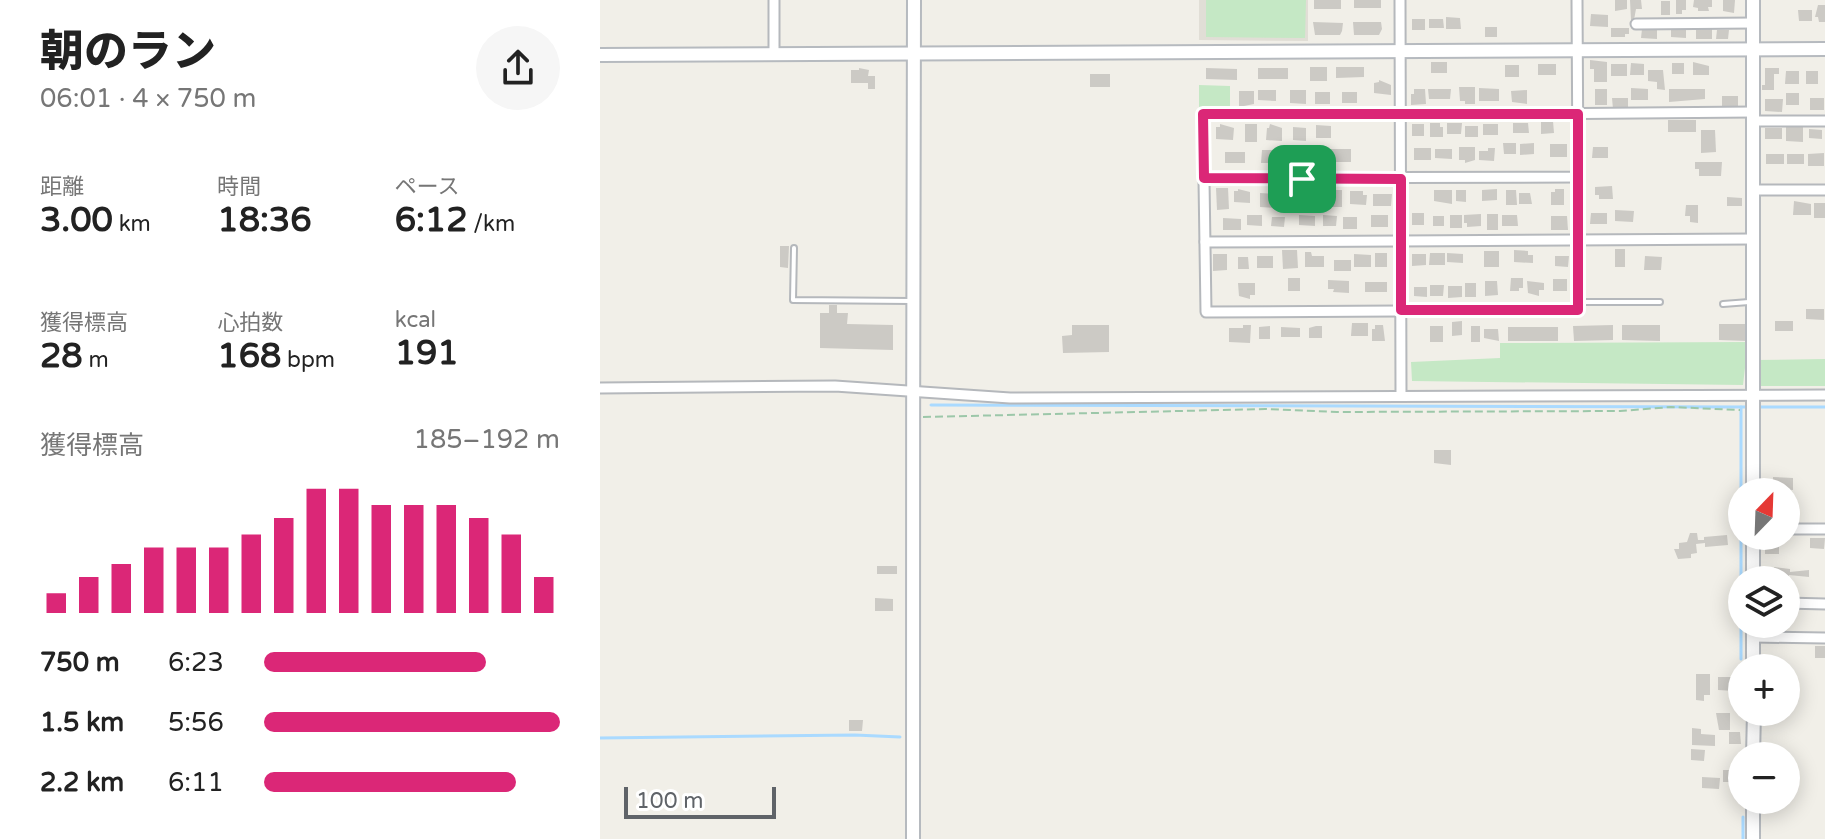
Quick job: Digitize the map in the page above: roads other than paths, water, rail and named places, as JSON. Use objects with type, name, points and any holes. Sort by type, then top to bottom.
[{"type":"street","points":[[774,0],[774,54]]},
{"type":"street","points":[[913,839],[914,0]]},
{"type":"street","points":[[1400,0],[1401,396]]},
{"type":"street","points":[[1577,0],[1578,50],[1578,114],[1578,310],[1206,312],[1203,114],[1578,114],[1754,116],[1825,121]]},
{"type":"street","points":[[1753,0],[1753,478]]},
{"type":"street","points":[[1636,24],[1754,23]]},
{"type":"street","points":[[600,55],[1825,49]]},
{"type":"street","points":[[1204,178],[1578,177]]},
{"type":"street","points":[[1754,190],[1825,190]]},
{"type":"street","points":[[1205,242],[1753,239]]},
{"type":"street","points":[[600,388],[835,386],[1010,398],[1825,395]]},
{"type":"street","points":[[1800,529],[1825,529]]},
{"type":"street","points":[[1800,603],[1825,604]]},
{"type":"street","points":[[1800,636],[1825,638]]},
{"type":"street","points":[[1753,814],[1753,839]]},
{"type":"lane","points":[[794,248],[793,300],[913,301]]},
{"type":"lane","points":[[1578,302],[1660,302]]},
{"type":"lane","points":[[1723,304],[1753,302]]},
{"type":"waterway","points":[[931,405],[1751,407]]},
{"type":"waterway","points":[[1741,407],[1741,654]]},
{"type":"waterway","points":[[1759,407],[1825,407]]},
{"type":"waterway","points":[[600,738],[900,737]]},
{"type":"waterway","points":[[1743,817],[1743,839]]}]
